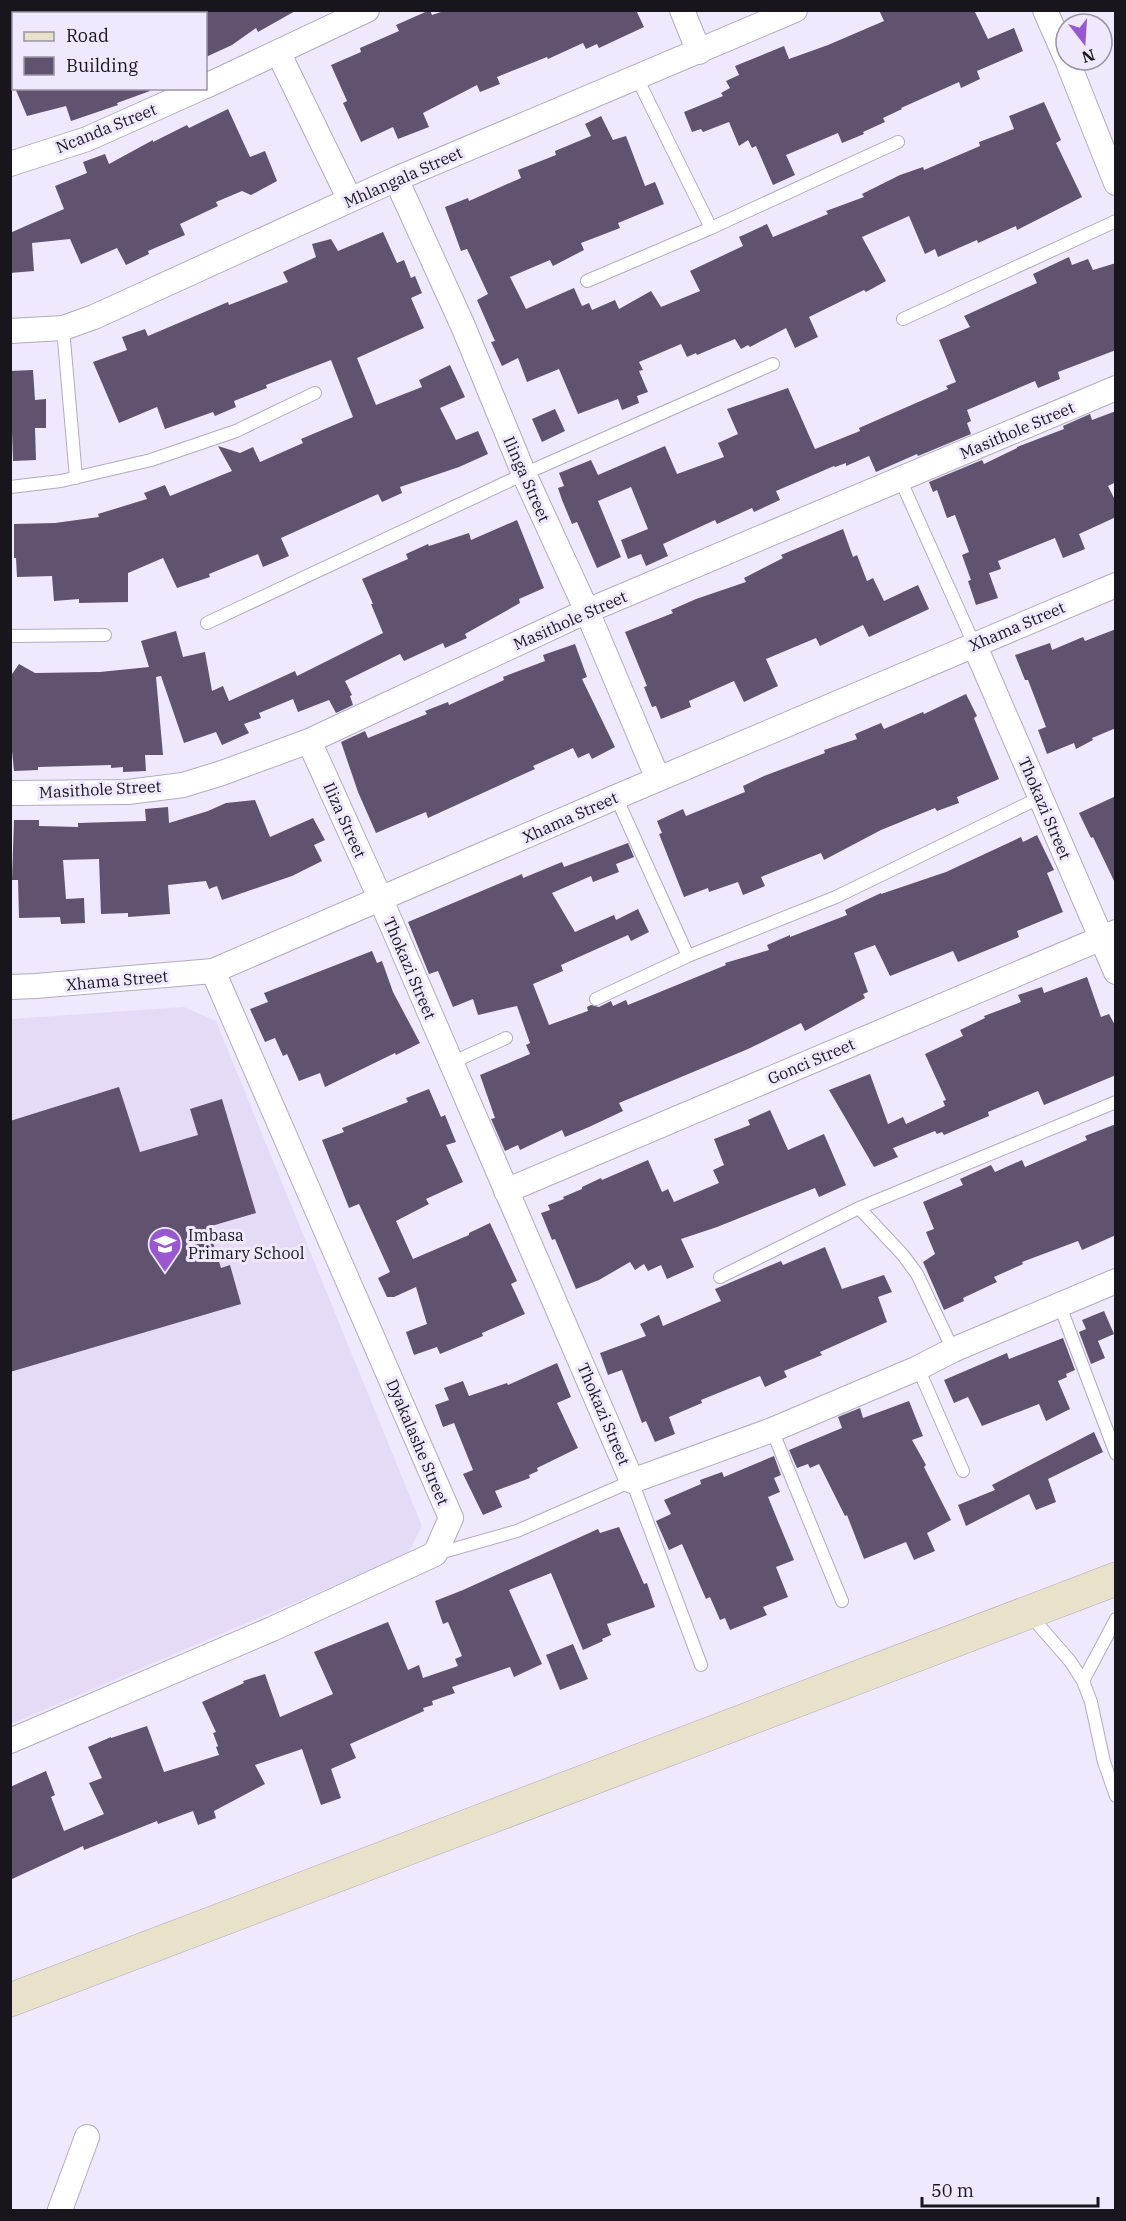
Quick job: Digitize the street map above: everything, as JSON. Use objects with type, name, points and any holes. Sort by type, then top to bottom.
[{"type":"main road","points":[[10,2000],[1116,1579]]},
{"type":"street","points":[[207,86],[367,10]]},
{"type":"street","points":[[682,10],[699,52]]},
{"type":"street","name":"Mhlangala Street","points":[[10,331],[63,328],[127,303],[396,179],[795,10]]},
{"type":"street","points":[[1045,10],[1054,31]]},
{"type":"street","points":[[278,52],[350,200]]},
{"type":"street","points":[[1071,72],[1116,183]]},
{"type":"street","name":"Ncanda Street","points":[[10,164],[87,139],[197,90]]},
{"type":"street","name":"Ilinga Street","points":[[396,179],[463,326],[524,474],[658,779]]},
{"type":"street","name":"Masithole Street","points":[[10,793],[128,792],[183,784],[222,773],[309,741],[586,611],[1116,388]]},
{"type":"street","name":"Xhama Street","points":[[10,987],[213,971],[1116,585]]},
{"type":"street","name":"Thokazi Street","points":[[974,644],[1041,798],[1108,935],[1116,972]]},
{"type":"street","name":"Iliza Street","points":[[309,741],[381,900]]},
{"type":"street","name":"Thokazi Street","points":[[381,900],[632,1481],[772,1430],[1116,1281]]},
{"type":"street","name":"Gonci Street","points":[[506,1191],[1108,935]]},
{"type":"street","name":"Dyakalashe Street","points":[[213,971],[451,1518],[435,1554]]},
{"type":"street","points":[[10,1741],[272,1629],[435,1554]]},
{"type":"street","points":[[60,2211],[87,2137]]},
{"type":"lane","points":[[637,78],[711,228]]},
{"type":"lane","points":[[587,280],[711,228],[898,142]]},
{"type":"lane","points":[[903,319],[1116,220]]},
{"type":"lane","points":[[63,328],[76,478]]},
{"type":"lane","points":[[207,623],[524,474],[773,364]]},
{"type":"lane","points":[[10,487],[76,478],[151,460],[237,431],[315,393]]},
{"type":"lane","points":[[900,479],[974,644]]},
{"type":"lane","points":[[10,636],[105,634]]},
{"type":"lane","points":[[616,797],[688,956]]},
{"type":"lane","points":[[596,999],[688,956],[836,897],[1041,798]]},
{"type":"lane","points":[[451,1063],[506,1038]]},
{"type":"lane","points":[[720,1277],[859,1208],[1116,1102]]},
{"type":"lane","points":[[859,1208],[903,1254],[917,1274],[953,1350]]},
{"type":"lane","points":[[1060,1306],[1116,1454]]},
{"type":"lane","points":[[918,1368],[963,1471]]},
{"type":"lane","points":[[772,1430],[842,1601]]},
{"type":"lane","points":[[435,1554],[517,1531],[632,1481],[701,1665]]},
{"type":"lane","points":[[1028,1613],[1070,1660],[1083,1681],[1091,1702],[1104,1762],[1116,1796]]},
{"type":"lane","points":[[1083,1681],[1116,1619]]},
{"type":"shaded area","name":"Imbasa Primary School","points":[[184,1007],[216,1021],[422,1526],[408,1554],[11,1724],[11,1019]]},
{"type":"building","points":[[206,10],[297,10],[258,32],[256,28],[232,45],[207,57]]},
{"type":"building","points":[[430,10],[432,15],[447,10],[636,10],[644,27],[599,48],[597,44],[586,49],[583,43],[548,59],[547,57],[497,77],[500,84],[480,92],[477,85],[423,113],[429,127],[398,139],[393,127],[361,142],[343,103],[347,101],[331,65],[361,52],[360,48],[399,31],[396,25]]},
{"type":"building","points":[[879,10],[974,10],[988,39],[1014,28],[1023,51],[977,71],[980,79],[961,88],[959,82],[901,108],[883,118],[885,122],[863,132],[864,134],[842,143],[838,133],[786,155],[795,175],[773,185],[756,146],[752,148],[748,140],[739,146],[729,122],[703,132],[701,129],[692,132],[684,112],[723,96],[721,93],[730,88],[726,81],[739,75],[735,66],[784,46],[789,59],[828,45],[884,21]]},
{"type":"building","points":[[16,90],[150,90],[117,103],[118,105],[71,121],[66,106],[27,116]]},
{"type":"building","points":[[1044,102],[1061,140],[1056,143],[1082,197],[1017,230],[1016,226],[938,257],[935,249],[925,254],[909,216],[862,237],[886,281],[809,317],[818,337],[795,348],[786,328],[750,347],[748,345],[741,349],[735,339],[687,357],[681,344],[639,362],[643,370],[639,371],[648,392],[637,396],[639,403],[622,410],[618,399],[578,414],[559,369],[527,382],[518,358],[502,366],[491,342],[495,341],[477,300],[488,294],[467,249],[461,251],[445,207],[468,198],[469,201],[521,178],[518,170],[556,155],[555,151],[591,136],[585,124],[601,116],[613,140],[626,136],[645,186],[655,182],[664,204],[618,223],[620,228],[581,243],[584,250],[553,266],[550,260],[510,277],[526,309],[574,288],[582,306],[589,303],[592,310],[615,300],[619,309],[651,291],[661,307],[700,291],[690,271],[743,246],[739,237],[767,224],[773,237],[828,214],[826,211],[864,197],[862,194],[900,175],[923,167],[924,170],[980,146],[979,142],[1014,129],[1009,116]]},
{"type":"building","points":[[228,109],[250,157],[265,151],[277,181],[251,195],[242,191],[216,202],[218,206],[180,224],[185,235],[148,251],[149,254],[126,265],[117,248],[81,264],[70,239],[32,243],[34,271],[10,273],[10,233],[64,209],[55,186],[87,173],[83,162],[105,154],[109,164],[153,140],[153,142],[187,125],[189,128]]},
{"type":"building","points":[[383,232],[397,263],[404,260],[411,278],[415,276],[422,293],[411,298],[424,328],[357,358],[376,405],[422,387],[419,380],[450,365],[465,397],[440,408],[456,440],[478,431],[488,454],[459,467],[400,487],[402,493],[382,502],[378,494],[281,538],[289,556],[263,567],[258,554],[209,574],[210,577],[177,588],[163,558],[128,573],[128,602],[79,603],[79,599],[54,601],[52,576],[17,577],[16,558],[14,558],[14,524],[55,523],[99,517],[98,514],[147,499],[144,493],[165,485],[170,496],[232,471],[218,446],[240,453],[253,447],[260,462],[303,443],[301,439],[353,417],[331,360],[266,385],[267,388],[234,401],[236,407],[215,416],[213,412],[165,429],[157,407],[119,423],[93,362],[127,350],[122,337],[145,329],[148,336],[228,302],[229,305],[288,282],[283,272],[316,257],[312,244],[331,239],[338,251]]},
{"type":"building","points":[[1069,257],[1072,265],[1088,259],[1093,270],[1116,263],[1116,350],[1058,372],[1060,379],[1038,388],[1035,381],[967,410],[971,421],[967,423],[971,434],[876,472],[869,456],[846,466],[846,463],[834,466],[776,491],[780,500],[754,512],[752,508],[717,524],[715,520],[663,544],[668,556],[646,566],[641,554],[628,559],[621,540],[648,529],[631,487],[598,501],[621,557],[597,568],[577,522],[572,524],[562,500],[558,488],[564,486],[559,473],[591,460],[598,475],[665,446],[677,474],[724,457],[718,443],[738,434],[727,409],[788,388],[815,449],[860,431],[859,428],[948,389],[946,386],[956,382],[939,340],[970,327],[964,316],[1037,283],[1033,274]]},
{"type":"building","points":[[33,370],[35,400],[46,399],[46,428],[35,428],[36,460],[13,461],[10,371]]},
{"type":"building","points":[[555,409],[565,431],[542,442],[532,419]]},
{"type":"building","points":[[1116,411],[1116,482],[1108,486],[1116,502],[1116,517],[1079,534],[1085,549],[1063,558],[1055,538],[998,561],[1001,569],[989,573],[998,598],[976,605],[968,581],[971,580],[962,555],[969,552],[955,515],[947,518],[937,490],[933,492],[929,482],[982,460],[984,464],[1017,447],[1064,429],[1063,426],[1090,414],[1092,420]]},
{"type":"building","points":[[517,520],[544,588],[519,599],[520,603],[465,634],[467,638],[445,648],[443,643],[404,661],[400,654],[345,681],[352,695],[350,696],[353,705],[336,713],[329,700],[298,712],[293,699],[259,713],[261,718],[244,724],[249,733],[222,745],[216,732],[184,743],[161,676],[156,677],[163,755],[145,755],[146,771],[123,772],[123,767],[111,768],[111,765],[38,767],[38,770],[14,771],[10,731],[10,677],[19,664],[35,673],[100,672],[149,667],[141,641],[176,631],[183,657],[205,652],[212,691],[223,686],[229,701],[295,671],[297,676],[383,633],[362,579],[408,559],[406,554],[428,544],[429,546],[469,533],[471,540]]},
{"type":"building","points":[[843,529],[853,557],[857,555],[867,581],[873,578],[884,601],[918,585],[929,609],[869,637],[863,625],[820,646],[816,638],[766,659],[778,686],[744,702],[734,681],[689,701],[691,707],[661,719],[656,706],[652,707],[644,687],[647,686],[625,632],[673,613],[671,610],[696,599],[746,582],[744,578],[783,558],[781,555]]},
{"type":"building","points":[[1116,629],[1116,728],[1092,738],[1093,740],[1076,749],[1074,743],[1047,754],[1038,730],[1046,727],[1028,680],[1025,680],[1015,655],[1050,643],[1052,650],[1083,637],[1085,641]]},
{"type":"building","points":[[575,644],[587,677],[582,679],[615,747],[592,759],[589,753],[578,758],[573,748],[533,766],[535,769],[428,818],[426,812],[376,833],[358,792],[341,742],[365,731],[368,738],[427,714],[425,711],[448,702],[449,705],[504,680],[503,677],[545,661],[543,655]]},
{"type":"building","points":[[966,694],[977,716],[974,718],[999,779],[957,797],[959,803],[937,811],[935,808],[881,830],[824,860],[821,853],[761,877],[765,886],[743,895],[738,882],[709,892],[708,888],[684,897],[659,834],[662,833],[657,821],[683,809],[686,816],[745,792],[743,786],[825,753],[824,750],[857,739],[855,734],[881,723],[884,729],[923,712],[924,714]]},
{"type":"building","points":[[1116,796],[1116,885],[1079,813]]},
{"type":"building","points":[[255,800],[270,837],[313,818],[325,840],[314,845],[322,861],[292,876],[222,900],[217,886],[209,889],[206,881],[168,885],[170,914],[128,917],[128,913],[101,914],[99,859],[63,860],[66,899],[84,898],[85,923],[61,924],[60,917],[19,918],[18,880],[12,880],[14,820],[39,820],[39,826],[78,827],[78,823],[146,821],[145,809],[168,807],[169,823],[226,803]]},
{"type":"building","points":[[1037,835],[1054,870],[1047,873],[1063,912],[1017,931],[1019,937],[958,962],[953,951],[890,976],[875,945],[854,953],[868,992],[863,994],[865,998],[805,1031],[801,1023],[748,1049],[619,1103],[623,1111],[589,1127],[565,1137],[562,1130],[520,1150],[518,1145],[505,1151],[491,1119],[495,1118],[480,1075],[530,1054],[526,1045],[530,1043],[517,1006],[478,1015],[473,999],[453,1007],[438,971],[429,974],[408,922],[522,874],[523,878],[562,862],[564,867],[628,843],[634,857],[616,864],[619,872],[593,882],[591,876],[552,893],[575,932],[614,915],[616,920],[638,909],[649,932],[631,941],[628,935],[561,965],[563,971],[533,984],[549,1025],[588,1011],[587,1007],[591,1005],[599,1007],[611,1001],[613,1006],[626,1000],[628,1005],[726,965],[725,963],[769,950],[767,945],[847,915],[845,910],[881,893],[946,872],[1021,837],[1023,842]]},
{"type":"building","points":[[372,951],[377,963],[382,961],[393,992],[420,1043],[325,1087],[320,1073],[299,1081],[287,1054],[283,1056],[275,1038],[265,1042],[250,1009],[268,1002],[264,993]]},
{"type":"building","points":[[1087,977],[1101,1017],[1109,1014],[1116,1027],[1116,1075],[1044,1105],[1038,1091],[988,1112],[989,1116],[944,1135],[942,1132],[937,1134],[935,1131],[893,1148],[898,1157],[874,1167],[829,1090],[870,1074],[888,1124],[903,1117],[906,1124],[945,1106],[943,1101],[946,1100],[925,1054],[963,1036],[960,1030],[985,1018],[984,1016],[1021,1002],[1018,995],[1042,987],[1044,993]]},
{"type":"building","points":[[119,1087],[140,1152],[198,1135],[190,1109],[222,1099],[256,1213],[208,1227],[221,1268],[230,1265],[241,1304],[10,1372],[10,1121]]},
{"type":"building","points":[[429,1089],[441,1117],[445,1115],[456,1142],[446,1145],[463,1182],[426,1199],[429,1204],[396,1221],[413,1259],[469,1235],[490,1223],[517,1281],[511,1284],[525,1314],[482,1333],[483,1336],[440,1354],[437,1347],[414,1355],[406,1332],[427,1324],[416,1287],[394,1297],[387,1297],[378,1278],[390,1272],[359,1204],[349,1208],[322,1140],[344,1132],[342,1128],[408,1102],[406,1098]]},
{"type":"building","points":[[770,1110],[788,1150],[824,1134],[846,1185],[819,1197],[815,1188],[681,1239],[694,1267],[667,1279],[661,1265],[648,1271],[644,1264],[635,1270],[630,1262],[599,1280],[576,1289],[555,1239],[552,1240],[541,1213],[550,1210],[548,1205],[564,1199],[563,1197],[601,1178],[602,1180],[648,1160],[662,1192],[668,1189],[674,1202],[719,1183],[713,1170],[724,1165],[714,1139],[750,1125],[748,1120]]},
{"type":"building","points":[[1116,1124],[1116,1235],[1082,1250],[1078,1241],[1022,1262],[1023,1264],[994,1277],[997,1282],[944,1310],[923,1262],[935,1254],[926,1232],[934,1229],[923,1202],[963,1185],[960,1179],[991,1165],[995,1172],[1022,1160],[1025,1167],[1087,1140],[1085,1136]]},
{"type":"building","points":[[825,1247],[842,1289],[884,1275],[892,1292],[878,1297],[887,1322],[820,1352],[822,1355],[784,1371],[787,1377],[765,1387],[760,1376],[701,1400],[702,1403],[669,1417],[675,1434],[655,1442],[646,1421],[642,1423],[622,1370],[608,1375],[600,1353],[646,1336],[640,1324],[659,1315],[663,1326],[721,1301],[715,1289],[781,1261],[783,1265]]},
{"type":"building","points":[[1104,1311],[1114,1334],[1098,1341],[1105,1358],[1091,1364],[1079,1332],[1086,1329],[1082,1320]]},
{"type":"building","points":[[1063,1338],[1075,1370],[1058,1381],[1070,1409],[1046,1421],[1039,1404],[982,1426],[968,1397],[954,1403],[944,1380],[1007,1353],[1009,1359]]},
{"type":"building","points":[[557,1363],[571,1397],[557,1403],[578,1448],[537,1468],[538,1471],[529,1475],[530,1478],[495,1491],[502,1507],[483,1515],[463,1474],[473,1470],[454,1423],[443,1427],[435,1405],[449,1400],[444,1388],[463,1381],[469,1396],[507,1383],[508,1385]]},
{"type":"building","points":[[909,1401],[923,1436],[912,1440],[951,1520],[927,1533],[935,1551],[914,1560],[906,1542],[864,1559],[847,1515],[845,1516],[819,1464],[810,1468],[808,1464],[797,1468],[789,1450],[842,1428],[838,1417],[860,1408],[863,1418]]},
{"type":"building","points":[[1094,1432],[1103,1452],[1048,1479],[1056,1502],[1036,1510],[1029,1494],[966,1526],[958,1505],[995,1490],[992,1485]]},
{"type":"building","points":[[774,1456],[781,1475],[774,1478],[780,1492],[768,1497],[794,1560],[776,1567],[788,1597],[763,1607],[767,1615],[730,1630],[725,1618],[720,1620],[710,1597],[706,1599],[682,1544],[669,1550],[656,1521],[671,1514],[664,1500],[701,1484],[700,1480],[722,1472],[724,1477]]},
{"type":"building","points":[[619,1527],[644,1584],[647,1583],[655,1607],[607,1624],[611,1635],[583,1650],[551,1573],[509,1590],[542,1664],[514,1677],[510,1667],[452,1687],[455,1693],[432,1701],[433,1705],[423,1708],[424,1711],[350,1744],[356,1758],[331,1769],[341,1798],[321,1805],[302,1749],[255,1765],[265,1784],[214,1811],[216,1818],[198,1825],[193,1811],[158,1824],[157,1821],[84,1850],[83,1846],[10,1880],[10,1787],[46,1771],[55,1795],[51,1797],[64,1831],[104,1814],[89,1783],[102,1778],[88,1747],[147,1726],[164,1772],[219,1755],[213,1733],[216,1732],[202,1702],[244,1683],[243,1681],[265,1674],[280,1717],[333,1694],[314,1652],[388,1622],[408,1670],[419,1665],[423,1678],[458,1666],[455,1659],[462,1656],[448,1622],[443,1624],[435,1601],[598,1529],[600,1533]]},
{"type":"building","points":[[573,1644],[588,1679],[560,1690],[546,1655]]},
{"type":"place","name":"Imbasa Primary School","points":[[165,1273]]}]
